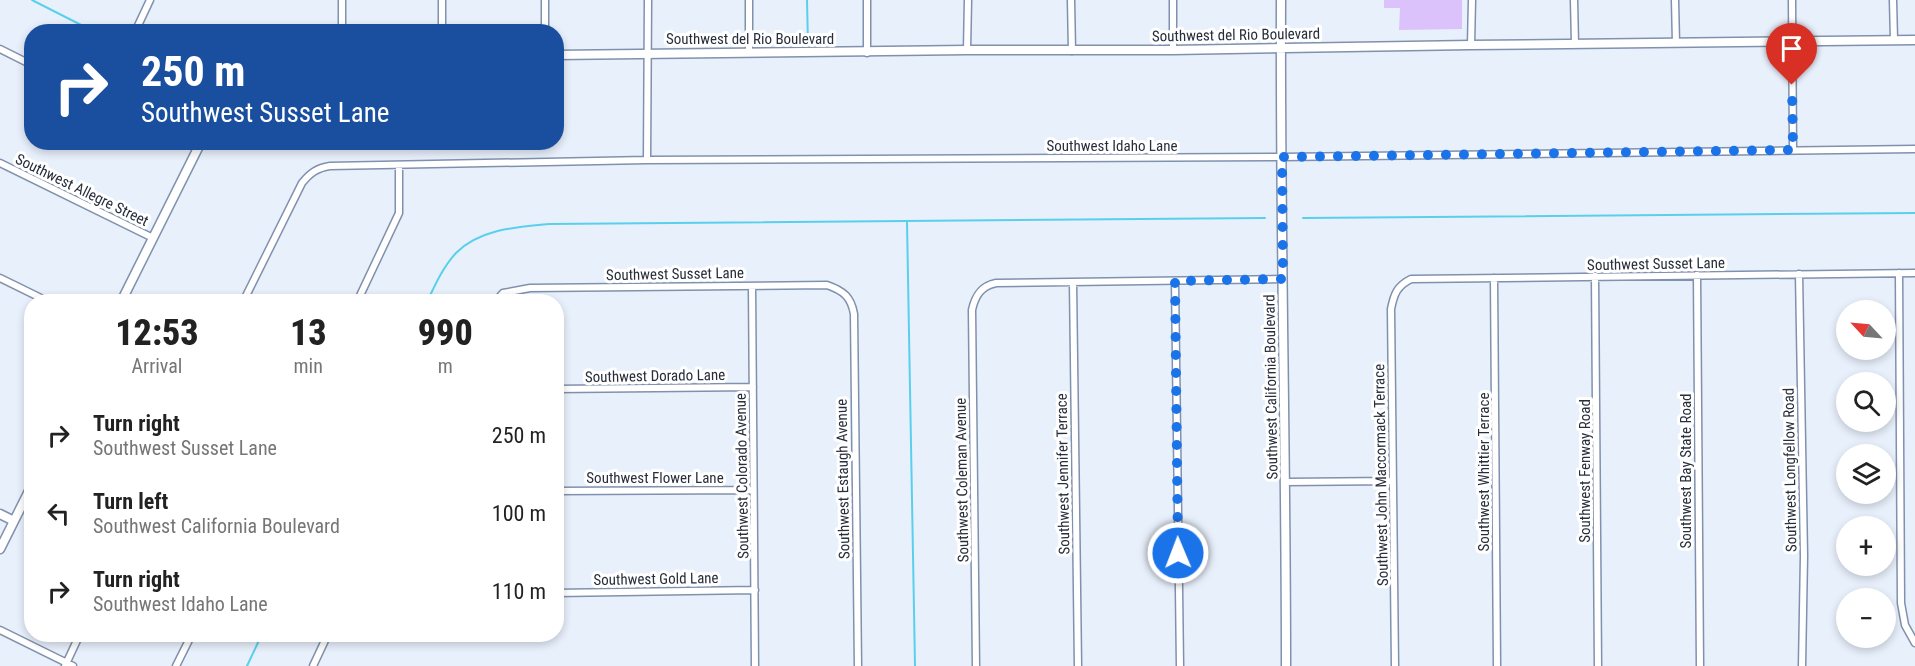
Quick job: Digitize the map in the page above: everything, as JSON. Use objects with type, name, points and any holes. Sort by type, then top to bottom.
[{"type":"street","points":[[139,24],[150,0]]},
{"type":"street","points":[[342,0],[342,24]]},
{"type":"street","points":[[442,0],[442,24]]},
{"type":"street","points":[[545,0],[545,24]]},
{"type":"street","points":[[647,160],[648,0]]},
{"type":"street","points":[[749,0],[749,52]]},
{"type":"street","points":[[867,0],[867,52]]},
{"type":"street","points":[[967,50],[968,0]]},
{"type":"street","points":[[1071,0],[1072,51]]},
{"type":"street","points":[[1173,0],[1173,50]]},
{"type":"street","name":"Southwest California Boulevard","points":[[1281,0],[1286,666]]},
{"type":"street","points":[[1471,45],[1472,0]]},
{"type":"street","points":[[1574,0],[1575,44]]},
{"type":"street","points":[[1675,0],[1676,43]]},
{"type":"street","points":[[1792,0],[1793,150]]},
{"type":"street","points":[[1893,0],[1894,40]]},
{"type":"street","name":"Southwest del Rio Boulevard","points":[[564,55],[1173,50],[1915,40]]},
{"type":"street","points":[[0,49],[24,61]]},
{"type":"street","name":"Southwest Idaho Lane","points":[[247,294],[302,183],[311,172],[330,166],[647,160],[1282,157],[1915,149]]},
{"type":"street","points":[[126,294],[198,150]]},
{"type":"street","name":"Southwest Allegre Street","points":[[0,163],[153,238]]},
{"type":"street","points":[[361,294],[398,219],[399,165]]},
{"type":"street","points":[[1899,273],[1901,603],[1905,626],[1915,643]]},
{"type":"street","name":"Southwest Susset Lane","points":[[1400,285],[1411,279],[1915,273]]},
{"type":"street","name":"Southwest Longfellow Road","points":[[1799,274],[1804,556],[1802,666]]},
{"type":"street","name":"Southwest Bay State Road","points":[[1697,275],[1700,666]]},
{"type":"street","name":"Southwest Fenway Road","points":[[1596,276],[1598,666]]},
{"type":"street","points":[[0,278],[33,294]]},
{"type":"street","name":"Southwest Whittier Terrace","points":[[1494,278],[1497,666]]},
{"type":"street","points":[[1073,282],[1283,279]]},
{"type":"street","points":[[1175,281],[1179,666]]},
{"type":"street","name":"Southwest Coleman Avenue","points":[[976,666],[972,310],[977,295],[985,286],[996,283],[1073,282]]},
{"type":"street","name":"Southwest Jennifer Terrace","points":[[1073,282],[1078,666]]},
{"type":"street","name":"Southwest Susset Lane","points":[[502,294],[530,288],[828,285],[846,294]]},
{"type":"street","name":"Southwest John Maccormack Terrace","points":[[1395,666],[1391,309],[1394,294],[1400,285]]},
{"type":"street","name":"Southwest Colorado Avenue","points":[[752,286],[755,666]]},
{"type":"street","name":"Southwest Estaugh Avenue","points":[[846,294],[852,303],[854,314],[858,666]]},
{"type":"street","name":"Southwest Dorado Lane","points":[[564,389],[753,387]]},
{"type":"street","points":[[1286,482],[1393,481]]},
{"type":"street","name":"Southwest Flower Lane","points":[[564,491],[753,490]]},
{"type":"street","points":[[0,549],[24,501]]},
{"type":"street","points":[[0,514],[14,521]]},
{"type":"street","name":"Southwest Gold Lane","points":[[564,592],[755,590]]},
{"type":"street","points":[[0,630],[68,665],[77,642]]},
{"type":"street","points":[[176,666],[188,642]]},
{"type":"street","points":[[313,666],[324,642]]},
{"type":"shaded area","points":[[1384,0],[1462,0],[1462,29],[1399,30],[1400,8],[1384,8]]},
{"type":"waterway","points":[[32,0],[79,24]]},
{"type":"waterway","points":[[807,0],[808,44]]},
{"type":"waterway","points":[[1303,218],[1915,213]]},
{"type":"waterway","points":[[431,294],[447,264],[466,245],[488,234],[537,225],[1265,218]]},
{"type":"waterway","points":[[907,222],[915,666]]},
{"type":"waterway","points":[[247,666],[258,642]]},
{"type":"route","points":[[1178,553],[1175,281],[1283,279],[1282,157],[1793,150],[1792,85]]}]
